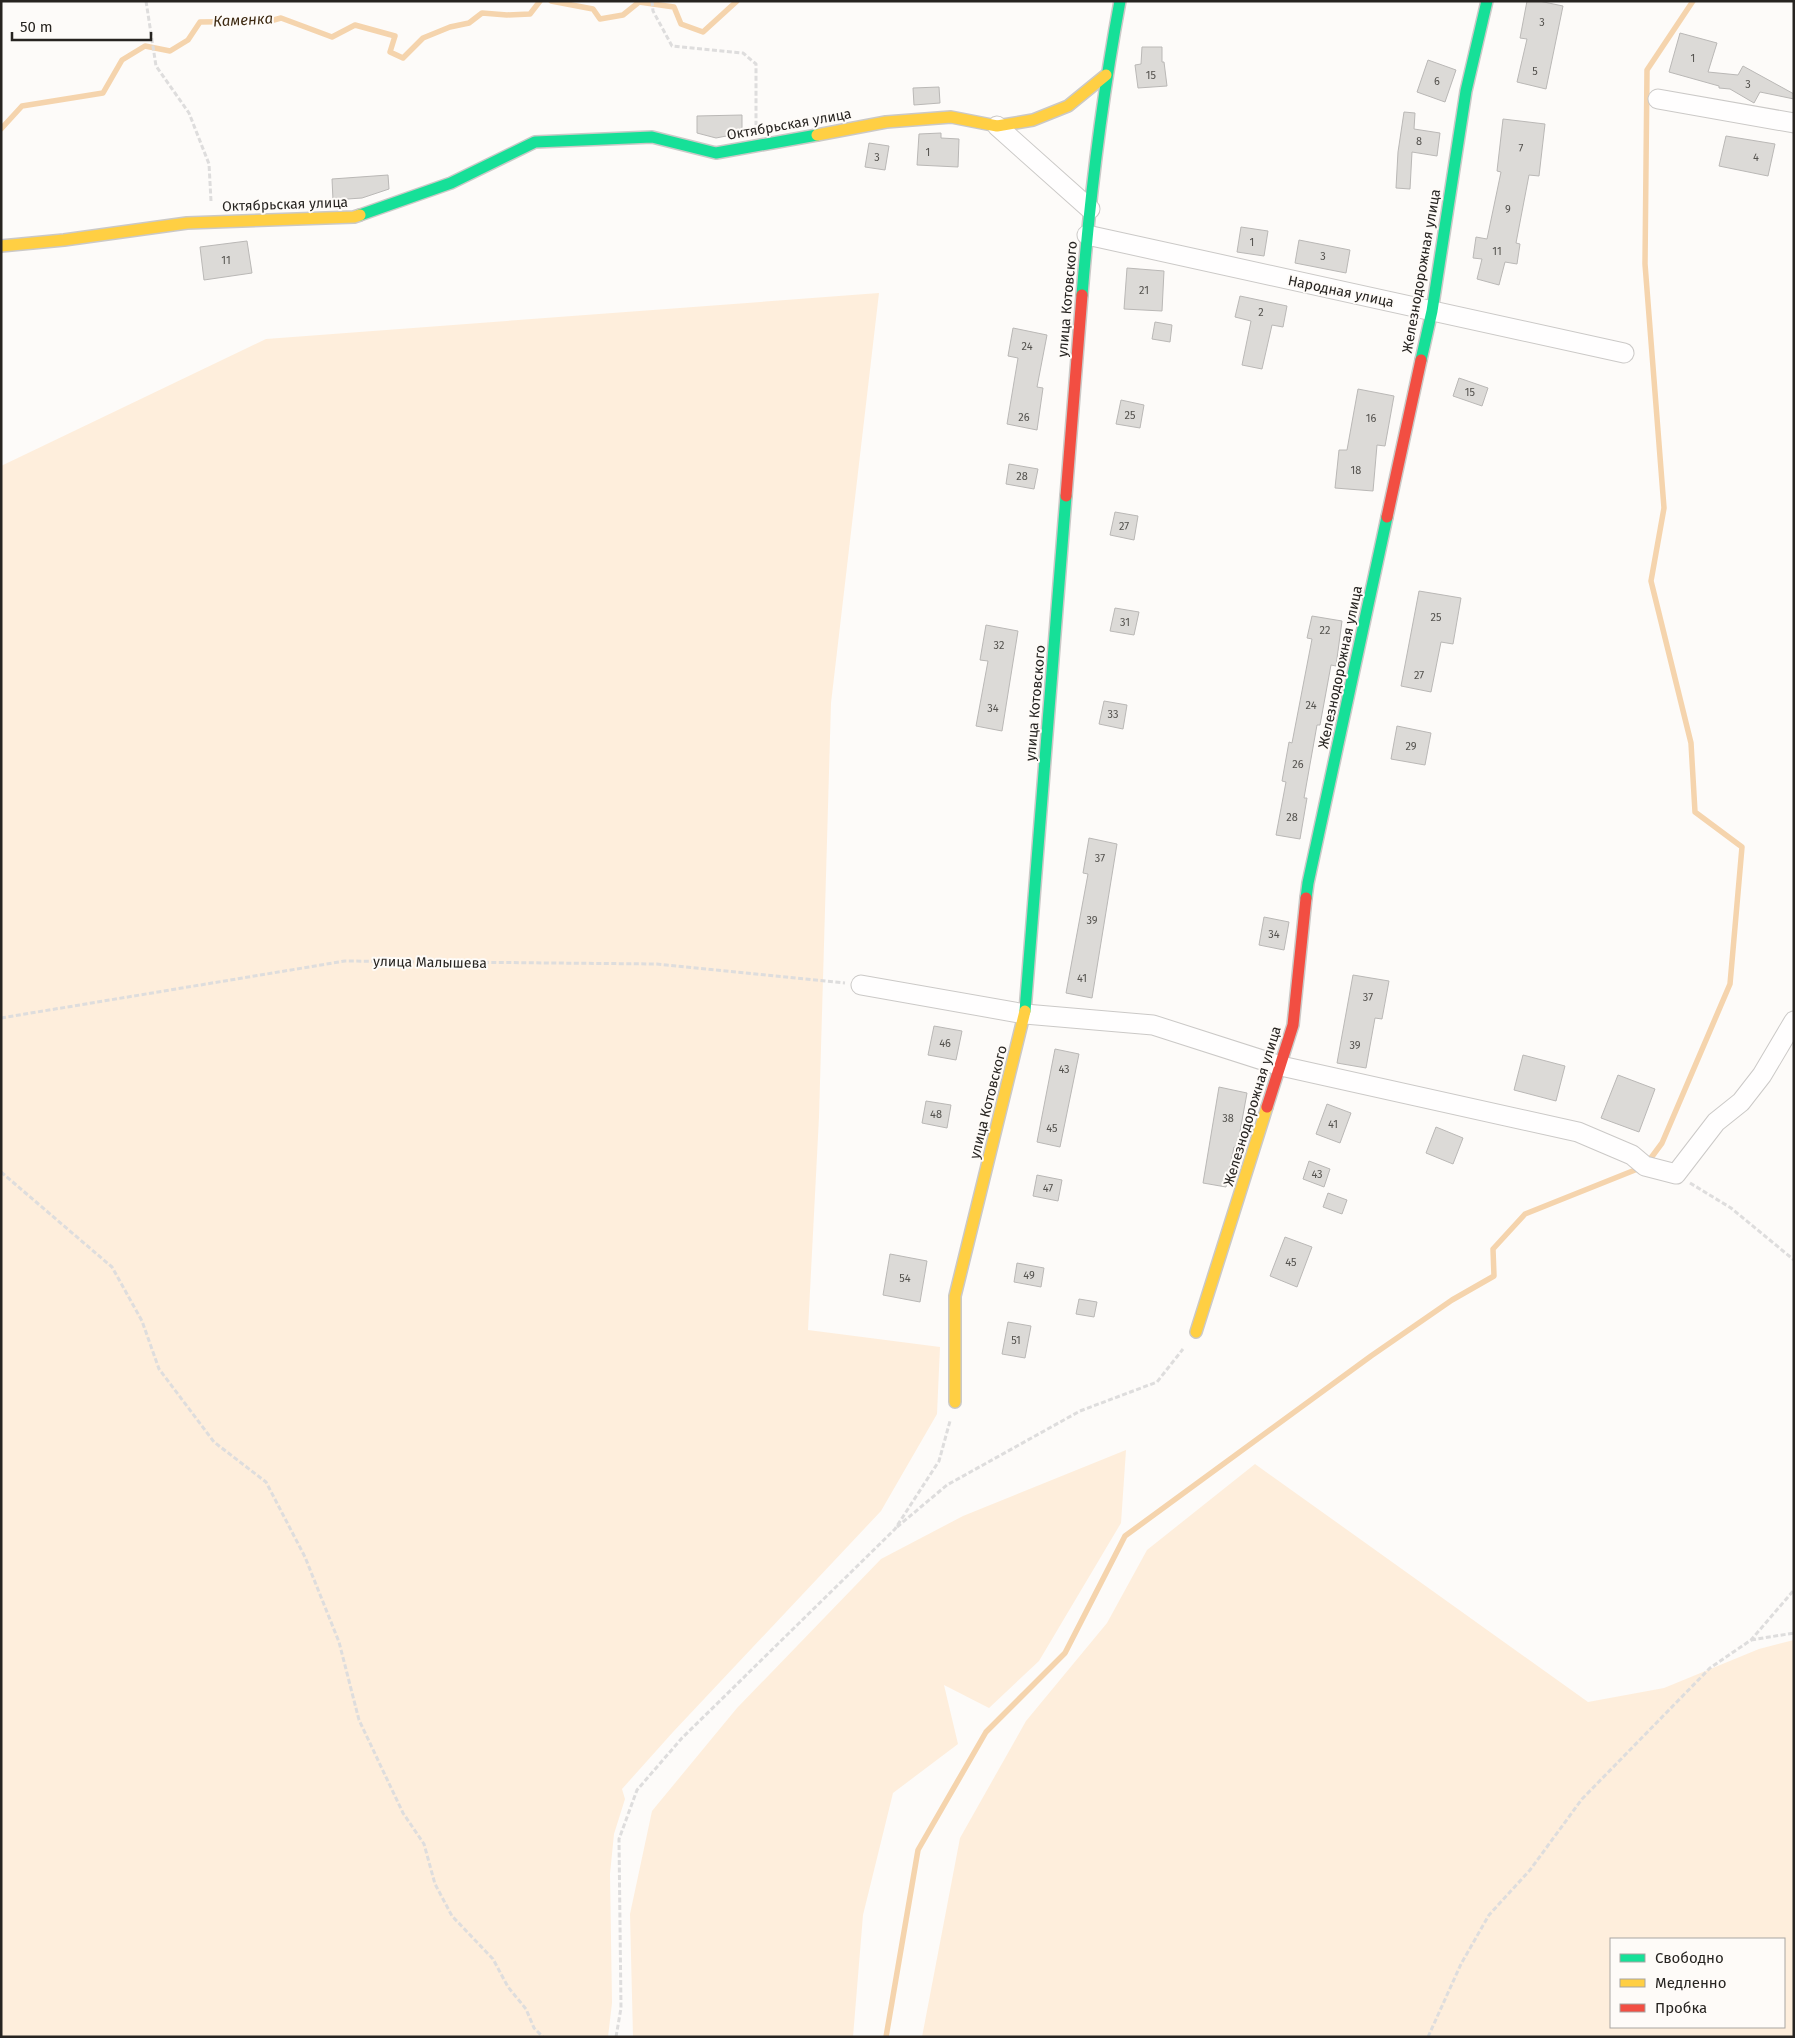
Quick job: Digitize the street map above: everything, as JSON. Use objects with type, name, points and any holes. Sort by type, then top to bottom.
[{"type":"street","name":"улица Котовского","points":[[955,1402],[956,1296],[1026,1014],[1087,235],[1106,75],[1120,1]]},
{"type":"street","name":"Железнодорожная улица","points":[[1196,1332],[1293,1025],[1308,883],[1432,311],[1466,91],[1487,1]]},
{"type":"street","name":"Октябрьская улица","points":[[1,246],[64,240],[187,223],[354,217],[451,183],[535,142],[652,137],[716,153],[886,122],[951,117],[997,126],[1033,120],[1068,106],[1106,75]]},
{"type":"street","points":[[1658,99],[1794,122]]},
{"type":"street","points":[[997,126],[1090,209]]},
{"type":"street","name":"Народная улица","points":[[1087,235],[1624,354]]},
{"type":"street","points":[[862,985],[1026,1014],[1153,1026],[1281,1066],[1578,1132],[1632,1155],[1645,1166],[1676,1174],[1716,1122],[1741,1102],[1762,1075],[1794,1021]]},
{"type":"path","points":[[146,1],[156,66],[189,113],[208,164],[213,222]]},
{"type":"path","points":[[652,1],[652,11],[672,46],[743,53],[756,64],[756,146]]},
{"type":"path","name":"улица Малышева","points":[[1,1018],[345,961],[657,964],[862,985]]},
{"type":"path","points":[[1,1172],[112,1267],[142,1321],[159,1369],[214,1442],[266,1482],[306,1558],[339,1642],[359,1720],[403,1813],[424,1844],[435,1884],[452,1916],[493,1959],[508,1987],[526,2009],[534,2028],[543,2037]]},
{"type":"path","points":[[1676,1174],[1731,1208],[1794,1260]]},
{"type":"path","points":[[616,2037],[621,2008],[619,1839],[637,1790],[682,1738],[895,1529],[947,1485],[1080,1411],[1157,1382],[1196,1332]]},
{"type":"path","points":[[895,1529],[939,1461],[955,1402]]},
{"type":"path","points":[[1428,2037],[1461,1964],[1489,1915],[1530,1870],[1582,1799],[1710,1668],[1751,1640],[1794,1590]]},
{"type":"path","points":[[1751,1640],[1794,1633]]},
{"type":"shaded area","points":[[879,293],[831,703],[819,1117],[808,1330],[940,1347],[937,1414],[881,1511],[673,1732],[622,1789],[625,1799],[614,1834],[610,1874],[612,2003],[608,2037],[1,2037],[1,466],[266,339]]},
{"type":"shaded area","points":[[1126,1450],[1121,1523],[1039,1661],[989,1708],[944,1685],[958,1744],[893,1793],[863,1915],[853,2037],[633,2037],[630,1914],[652,1811],[737,1708],[881,1559],[963,1516]]},
{"type":"shaded area","points":[[1255,1464],[1588,1702],[1664,1688],[1759,1649],[1794,1640],[1794,2037],[922,2037],[960,1838],[1026,1721],[1107,1623],[1147,1550]]},
{"type":"building","points":[[1527,1],[1539,1],[1563,6],[1546,89],[1517,82],[1527,39],[1520,38]]},
{"type":"building","points":[[1680,33],[1717,43],[1708,72],[1738,75],[1743,66],[1794,94],[1794,99],[1760,92],[1754,103],[1730,89],[1719,88],[1719,86],[1669,72]]},
{"type":"building","points":[[1142,47],[1162,47],[1162,62],[1164,62],[1167,86],[1138,88],[1135,65],[1141,64]]},
{"type":"building","points":[[1428,60],[1456,70],[1445,102],[1417,92]]},
{"type":"building","points":[[939,87],[940,103],[914,105],[913,88]]},
{"type":"building","points":[[1404,112],[1415,113],[1414,129],[1440,133],[1437,156],[1412,152],[1410,189],[1396,188],[1398,152]]},
{"type":"building","points":[[742,115],[742,133],[716,138],[697,133],[697,116]]},
{"type":"building","points":[[1503,119],[1545,124],[1539,176],[1529,175],[1516,243],[1520,244],[1517,264],[1505,262],[1499,285],[1477,279],[1482,259],[1473,258],[1476,237],[1487,239],[1501,172],[1497,171]]},
{"type":"building","points":[[941,133],[941,138],[959,139],[958,167],[917,165],[919,134]]},
{"type":"building","points":[[1726,136],[1775,144],[1768,176],[1719,166]]},
{"type":"building","points":[[869,143],[889,146],[885,170],[865,167]]},
{"type":"building","points":[[388,175],[389,189],[362,198],[333,200],[332,179]]},
{"type":"building","points":[[1241,227],[1268,231],[1264,256],[1237,252]]},
{"type":"building","points":[[1299,240],[1350,250],[1346,273],[1295,263]]},
{"type":"building","points":[[247,241],[252,273],[204,280],[200,247]]},
{"type":"building","points":[[1127,268],[1164,271],[1162,311],[1124,309]]},
{"type":"building","points":[[1240,296],[1287,306],[1283,327],[1272,325],[1262,369],[1242,365],[1251,321],[1235,317]]},
{"type":"building","points":[[1155,322],[1172,325],[1170,342],[1152,339]]},
{"type":"building","points":[[1013,328],[1047,335],[1037,387],[1043,388],[1037,430],[1007,424],[1018,358],[1008,356]]},
{"type":"building","points":[[1459,378],[1488,388],[1482,406],[1453,396]]},
{"type":"building","points":[[1358,389],[1394,396],[1385,446],[1377,445],[1373,491],[1335,488],[1339,450],[1347,450]]},
{"type":"building","points":[[1121,400],[1144,405],[1140,428],[1116,424]]},
{"type":"building","points":[[1009,464],[1038,469],[1034,489],[1006,484]]},
{"type":"building","points":[[1115,512],[1138,516],[1134,540],[1110,535]]},
{"type":"building","points":[[1419,591],[1461,598],[1453,644],[1441,642],[1431,692],[1401,686]]},
{"type":"building","points":[[1115,608],[1139,612],[1134,635],[1110,631]]},
{"type":"building","points":[[1312,616],[1342,621],[1336,666],[1331,665],[1320,725],[1317,725],[1304,798],[1307,798],[1300,839],[1276,835],[1286,782],[1282,781],[1289,742],[1292,743],[1312,639],[1307,638]]},
{"type":"building","points":[[986,625],[1018,631],[1002,731],[976,726],[988,661],[980,660]]},
{"type":"building","points":[[1104,701],[1127,705],[1123,729],[1099,724]]},
{"type":"building","points":[[1397,726],[1431,733],[1425,765],[1391,759]]},
{"type":"building","points":[[1089,838],[1117,844],[1092,998],[1066,993],[1088,874],[1083,873]]},
{"type":"building","points":[[1264,917],[1289,922],[1284,950],[1259,945]]},
{"type":"building","points":[[1353,975],[1389,981],[1382,1019],[1375,1018],[1366,1068],[1337,1063]]},
{"type":"building","points":[[934,1026],[962,1031],[956,1060],[928,1055]]},
{"type":"building","points":[[1055,1049],[1079,1054],[1060,1147],[1037,1142]]},
{"type":"building","points":[[1523,1055],[1565,1066],[1556,1101],[1514,1090]]},
{"type":"building","points":[[1618,1075],[1655,1089],[1639,1132],[1601,1118]]},
{"type":"building","points":[[1219,1087],[1247,1093],[1237,1148],[1234,1147],[1226,1187],[1203,1183]]},
{"type":"building","points":[[926,1101],[951,1105],[947,1128],[922,1123]]},
{"type":"building","points":[[1327,1104],[1351,1113],[1340,1143],[1316,1134]]},
{"type":"building","points":[[1436,1127],[1463,1138],[1453,1164],[1426,1153]]},
{"type":"building","points":[[1309,1161],[1330,1169],[1324,1187],[1303,1179]]},
{"type":"building","points":[[1037,1175],[1062,1180],[1058,1201],[1033,1196]]},
{"type":"building","points":[[1328,1193],[1347,1200],[1342,1214],[1323,1207]]},
{"type":"building","points":[[1285,1237],[1312,1247],[1297,1287],[1270,1276]]},
{"type":"building","points":[[890,1254],[927,1261],[920,1302],[883,1295]]},
{"type":"building","points":[[1017,1263],[1044,1268],[1041,1287],[1014,1282]]},
{"type":"building","points":[[1079,1299],[1097,1302],[1094,1317],[1076,1314]]},
{"type":"building","points":[[1008,1322],[1031,1326],[1025,1358],[1002,1354]]},
{"type":"waterway","name":"Каменка","points":[[1,129],[22,106],[103,93],[122,60],[145,46],[170,51],[188,40],[200,22],[270,21],[281,18],[332,37],[355,25],[395,36],[390,52],[403,58],[423,38],[450,27],[469,23],[482,13],[530,14],[540,1]]},
{"type":"waterway","name":"Каменка","points":[[551,1],[593,9],[600,19],[623,15],[639,2],[674,7],[681,24],[703,32],[737,1]]},
{"type":"waterway","points":[[886,2037],[918,1850],[986,1732],[1065,1653],[1125,1536],[1371,1356],[1452,1300],[1494,1276],[1493,1249],[1525,1214],[1645,1166],[1662,1143],[1730,984],[1742,847],[1695,812],[1691,743],[1651,581],[1664,508],[1645,264],[1647,70],[1693,1]]},
{"type":"traffic: fast","points":[[1082,295],[1097,147],[1120,1]]},
{"type":"traffic: fast","points":[[1421,360],[1432,311],[1466,91],[1487,1]]},
{"type":"traffic: fast","points":[[360,215],[451,183],[535,142],[652,137],[716,153],[817,135]]},
{"type":"traffic: fast","points":[[1025,1011],[1066,496]]},
{"type":"traffic: fast","points":[[1306,898],[1387,517]]},
{"type":"traffic: slow","points":[[817,135],[886,122],[951,117],[997,126],[1033,120],[1068,106],[1106,75]]},
{"type":"traffic: slow","points":[[1,246],[64,240],[187,223],[354,217],[360,215]]},
{"type":"traffic: slow","points":[[955,1402],[955,1296],[1025,1011]]},
{"type":"traffic: slow","points":[[1196,1332],[1267,1107]]},
{"type":"traffic: jam","points":[[1066,496],[1082,295]]},
{"type":"traffic: jam","points":[[1387,517],[1421,360]]},
{"type":"traffic: jam","points":[[1267,1107],[1293,1025],[1306,898]]}]
